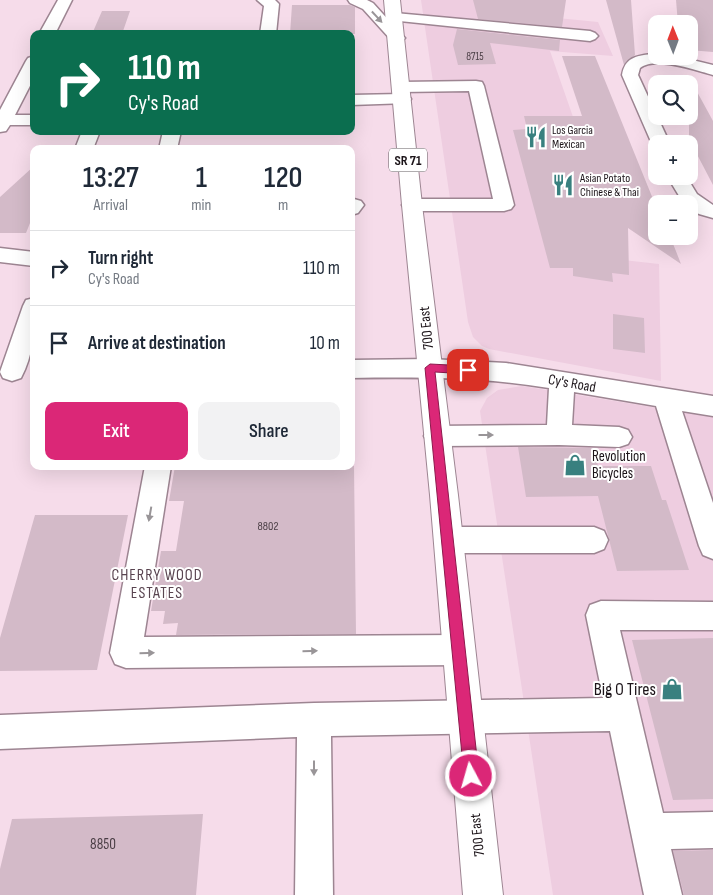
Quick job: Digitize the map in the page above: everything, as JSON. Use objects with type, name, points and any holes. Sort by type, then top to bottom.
[{"type":"main road","name":"700 East","points":[[392,0],[483,895]]},
{"type":"street","points":[[50,30],[65,0]]},
{"type":"street","points":[[264,0],[272,4],[269,30]]},
{"type":"street","points":[[355,0],[368,6],[397,38]]},
{"type":"street","points":[[395,17],[590,36]]},
{"type":"street","points":[[657,135],[630,75],[629,70],[632,66],[643,60],[663,59],[713,70]]},
{"type":"street","points":[[1,123],[30,69]]},
{"type":"street","points":[[355,99],[476,86],[504,204],[412,206]]},
{"type":"street","points":[[1,123],[30,120]]},
{"type":"street","points":[[680,185],[689,199],[710,211]]},
{"type":"street","points":[[0,255],[30,259]]},
{"type":"street","points":[[15,372],[30,320]]},
{"type":"street","name":"Cy's Road","points":[[355,369],[430,368],[506,372],[713,406]]},
{"type":"street","points":[[559,435],[562,382]]},
{"type":"street","points":[[666,399],[713,546]]},
{"type":"street","points":[[437,436],[559,435],[619,438]]},
{"type":"street","points":[[157,470],[126,653],[458,650]]},
{"type":"street","points":[[448,540],[594,540]]},
{"type":"street","points":[[663,895],[601,615],[713,616]]},
{"type":"street","points":[[0,732],[314,720],[622,714]]},
{"type":"street","points":[[314,720],[314,895]]},
{"type":"street","points":[[649,831],[713,830]]},
{"type":"shaded area","points":[[421,0],[513,0],[517,14],[598,22],[613,56],[550,51],[623,260],[659,264],[661,381],[489,349],[482,346],[473,337],[468,322]]},
{"type":"shaded area","points":[[522,386],[713,417],[713,895],[553,895],[480,411],[487,398],[498,390]]},
{"type":"building","points":[[473,0],[566,0],[562,27],[478,19]]},
{"type":"building","points":[[606,0],[631,0],[635,55],[624,65]]},
{"type":"building","points":[[676,0],[713,0],[713,52],[698,51],[698,15],[677,15]]},
{"type":"building","points":[[292,5],[350,5],[355,7],[355,30],[290,30]]},
{"type":"building","points":[[102,11],[130,11],[123,30],[94,30]]},
{"type":"building","points":[[457,29],[560,40],[559,51],[490,43],[496,64],[458,65],[453,45]]},
{"type":"building","points":[[562,56],[595,56],[651,195],[648,195],[648,242],[628,228],[629,275],[612,273],[613,282],[573,276],[573,268],[550,268],[513,130],[527,129],[524,116],[582,116]]},
{"type":"building","points":[[698,94],[713,121],[713,185],[698,156],[698,135],[689,135],[689,125],[698,125]]},
{"type":"building","points":[[30,170],[30,223],[26,233],[0,233],[0,197]]},
{"type":"building","points":[[653,245],[674,245],[681,264]]},
{"type":"building","points":[[613,314],[644,318],[645,353],[613,349]]},
{"type":"building","points":[[518,447],[594,448],[598,466],[651,466],[662,500],[666,500],[689,570],[617,571],[598,496],[526,497]]},
{"type":"building","points":[[174,470],[354,470],[356,634],[176,635],[178,623],[163,624],[165,611],[151,611],[161,551],[176,551],[184,501],[169,501]]},
{"type":"building","points":[[35,515],[128,515],[97,670],[0,671],[0,638]]},
{"type":"building","points":[[713,638],[713,799],[673,800],[632,640]]},
{"type":"building","points":[[203,814],[196,895],[0,895],[0,869],[12,819]]},
{"type":"building","points":[[713,850],[713,895],[684,895],[673,851]]},
{"type":"place","name":"Los Garcia Mexican","points":[[536,137]]},
{"type":"place","name":"Asian Potato Chinese & Thai","points":[[563,185]]},
{"type":"place","name":"Revolution Bicycles","points":[[575,465]]},
{"type":"place","name":"Big O Tires","points":[[672,689]]},
{"type":"district","name":"CHERRY WOOD ESTATES","points":[[157,583]]},
{"type":"route","points":[[468,370],[430,368],[471,776]]}]
